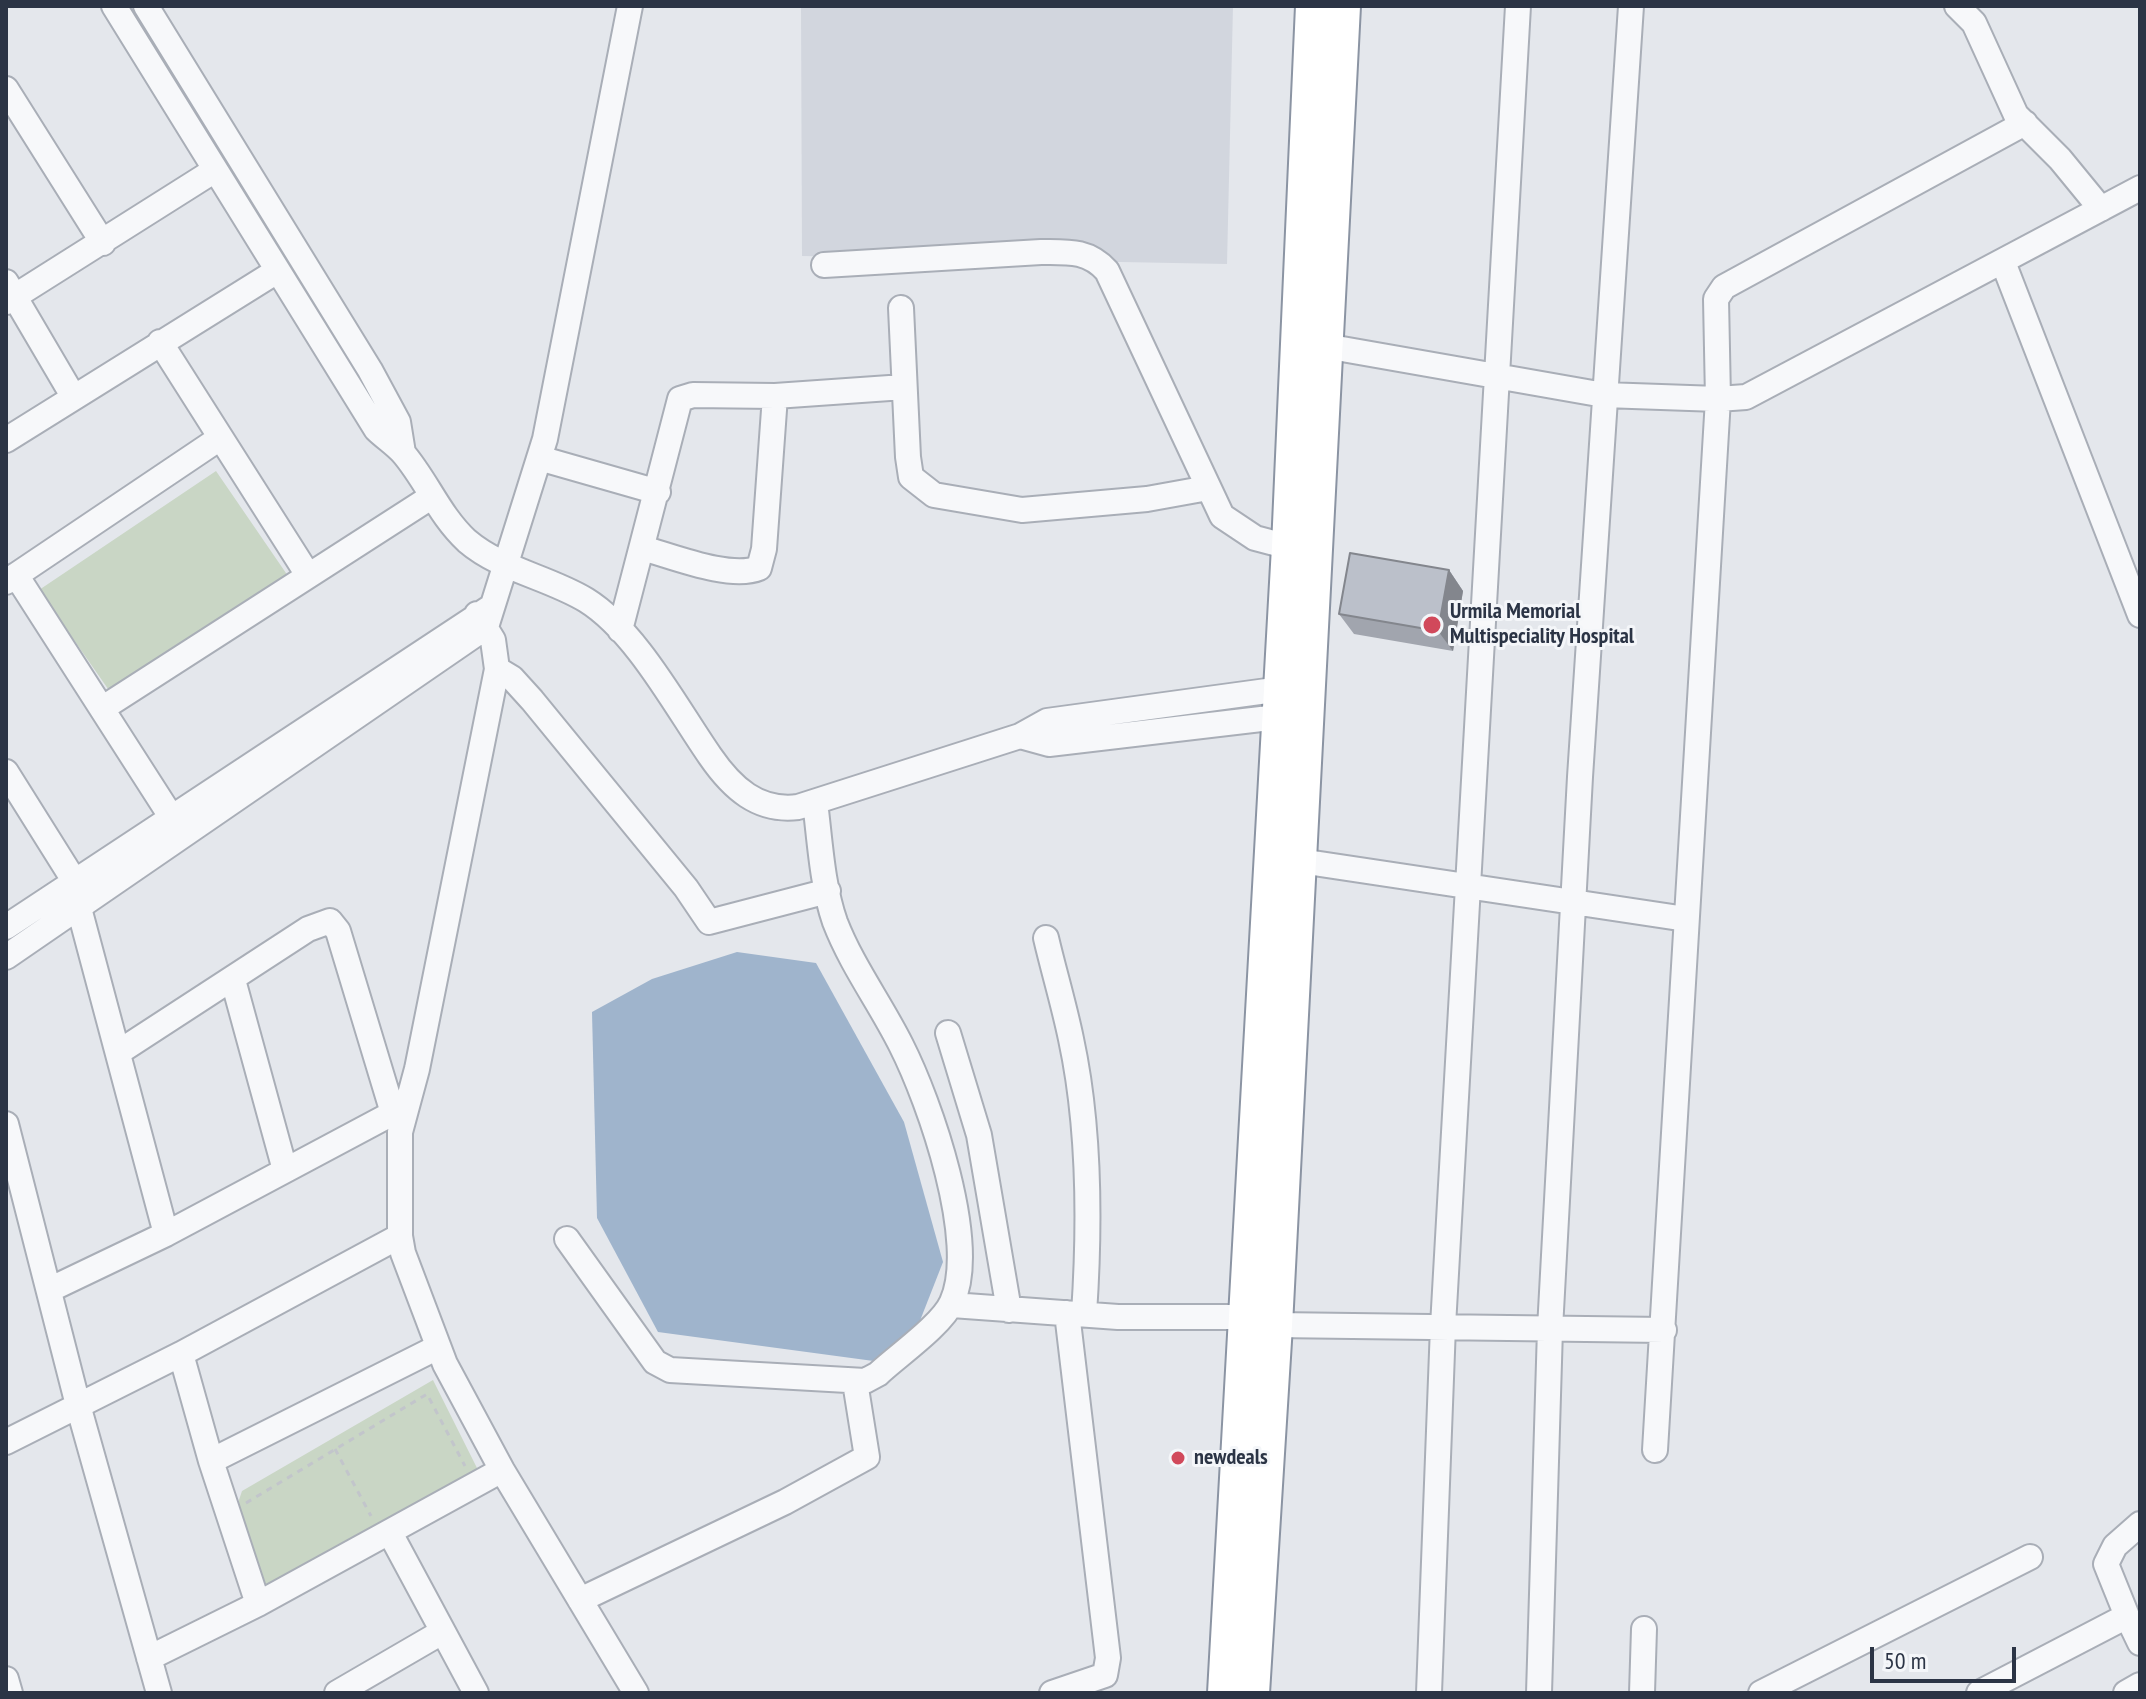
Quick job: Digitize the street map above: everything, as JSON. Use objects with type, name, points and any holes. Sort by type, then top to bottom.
[{"type":"highway","points":[[1225,1693],[1261,1321],[1300,861],[1289,547],[1313,6]]},
{"type":"highway","points":[[1252,1693],[1261,1321],[1294,701],[1325,346],[1343,6]]},
{"type":"street","points":[[114,6],[376,429],[403,453],[431,497],[469,542],[507,565],[553,582],[580,597],[620,630],[724,777],[755,801],[781,809],[815,802],[1020,736],[1047,721],[1294,701]]},
{"type":"street","points":[[146,6],[370,370],[398,422],[403,453]]},
{"type":"street","points":[[6,957],[79,908],[178,827],[485,615],[507,565],[539,458],[630,6]]},
{"type":"street","points":[[1429,1693],[1443,1326],[1518,6]]},
{"type":"street","points":[[1539,1693],[1550,1329],[1604,395],[1631,6]]},
{"type":"street","points":[[1957,6],[1974,23],[2016,115],[2060,159],[2101,209]]},
{"type":"street","points":[[6,89],[103,243]]},
{"type":"street","points":[[1655,1450],[1718,399],[1716,299],[1724,287],[2025,123]]},
{"type":"street","points":[[73,396],[9,293],[103,243],[211,163],[230,141]]},
{"type":"street","points":[[1325,346],[1604,395],[1746,397],[2140,188]]},
{"type":"street","points":[[824,265],[1071,251],[1093,258],[1107,271],[1222,516],[1234,527],[1255,538],[1289,547]]},
{"type":"street","points":[[2003,262],[2140,615]]},
{"type":"street","points":[[6,440],[277,271]]},
{"type":"street","points":[[901,308],[911,477],[934,495],[1022,510],[1147,499],[1208,488]]},
{"type":"street","points":[[160,342],[308,575]]},
{"type":"street","points":[[620,630],[680,399],[693,395],[775,396],[904,387]]},
{"type":"street","points":[[642,548],[709,567],[749,571],[759,568],[764,549],[775,396]]},
{"type":"street","points":[[178,827],[103,708],[11,578],[220,438]]},
{"type":"street","points":[[539,458],[658,492]]},
{"type":"street","points":[[103,708],[431,497]]},
{"type":"street","points":[[485,615],[497,651],[497,669],[398,1115],[400,1236],[438,1347],[502,1470],[636,1693]]},
{"type":"street","points":[[497,669],[512,678],[532,700],[686,888],[709,922],[828,891]]},
{"type":"street","points":[[6,772],[75,882]]},
{"type":"street","points":[[567,1239],[663,1368],[812,1376],[855,1382],[878,1374],[952,1305],[962,1262],[958,1224],[930,1114],[900,1043],[847,950],[828,891],[815,802]]},
{"type":"street","points":[[6,927],[75,882],[178,827]]},
{"type":"street","points":[[1300,861],[1686,919]]},
{"type":"street","points":[[79,908],[166,1234]]},
{"type":"street","points":[[119,1052],[308,929],[326,921],[333,922],[398,1115]]},
{"type":"street","points":[[1046,938],[1071,1038],[1078,1088],[1088,1258],[1075,1314],[1108,1658],[1107,1684],[1052,1693]]},
{"type":"street","points":[[233,980],[285,1170]]},
{"type":"street","points":[[948,1033],[979,1135],[1009,1310]]},
{"type":"street","points":[[49,1290],[398,1115]]},
{"type":"street","points":[[6,1124],[78,1405],[159,1693]]},
{"type":"street","points":[[6,1442],[181,1354],[400,1236]]},
{"type":"street","points":[[952,1305],[1075,1314],[1261,1321],[1664,1330]]},
{"type":"street","points":[[211,1461],[438,1347]]},
{"type":"street","points":[[181,1354],[211,1461],[258,1604]]},
{"type":"street","points":[[580,1600],[785,1502],[867,1457],[855,1382]]},
{"type":"street","points":[[149,1658],[258,1604],[383,1530],[502,1470]]},
{"type":"street","points":[[2140,1524],[2115,1546],[2106,1559],[2110,1581],[2140,1643]]},
{"type":"street","points":[[383,1530],[476,1693]]},
{"type":"street","points":[[1761,1693],[2030,1557]]},
{"type":"street","points":[[1979,1693],[2127,1616]]},
{"type":"street","points":[[1642,1693],[1644,1629]]},
{"type":"street","points":[[339,1693],[442,1632]]},
{"type":"street","points":[[6,1679],[10,1693]]},
{"type":"street","points":[[2126,1693],[2140,1685]]},
{"type":"path","points":[[243,1505],[427,1394],[469,1473]]},
{"type":"path","points":[[335,1449],[383,1530]]},
{"type":"shaded area","points":[[801,6],[1233,6],[1227,264],[802,256]]},
{"type":"green space","points":[[216,471],[288,576],[113,696],[39,590]]},
{"type":"green space","points":[[433,1380],[482,1478],[267,1595],[235,1512],[242,1491]]},
{"type":"water","points":[[737,952],[816,963],[904,1122],[943,1262],[914,1336],[881,1362],[658,1332],[597,1218],[592,1012],[652,979]]},
{"type":"building","points":[[1350,553],[1449,570],[1438,631],[1339,614]]},
{"type":"place","name":"Urmila Memorial Multispeciality Hospital","points":[[1432,625]]},
{"type":"place","name":"newdeals","points":[[1178,1458]]}]
